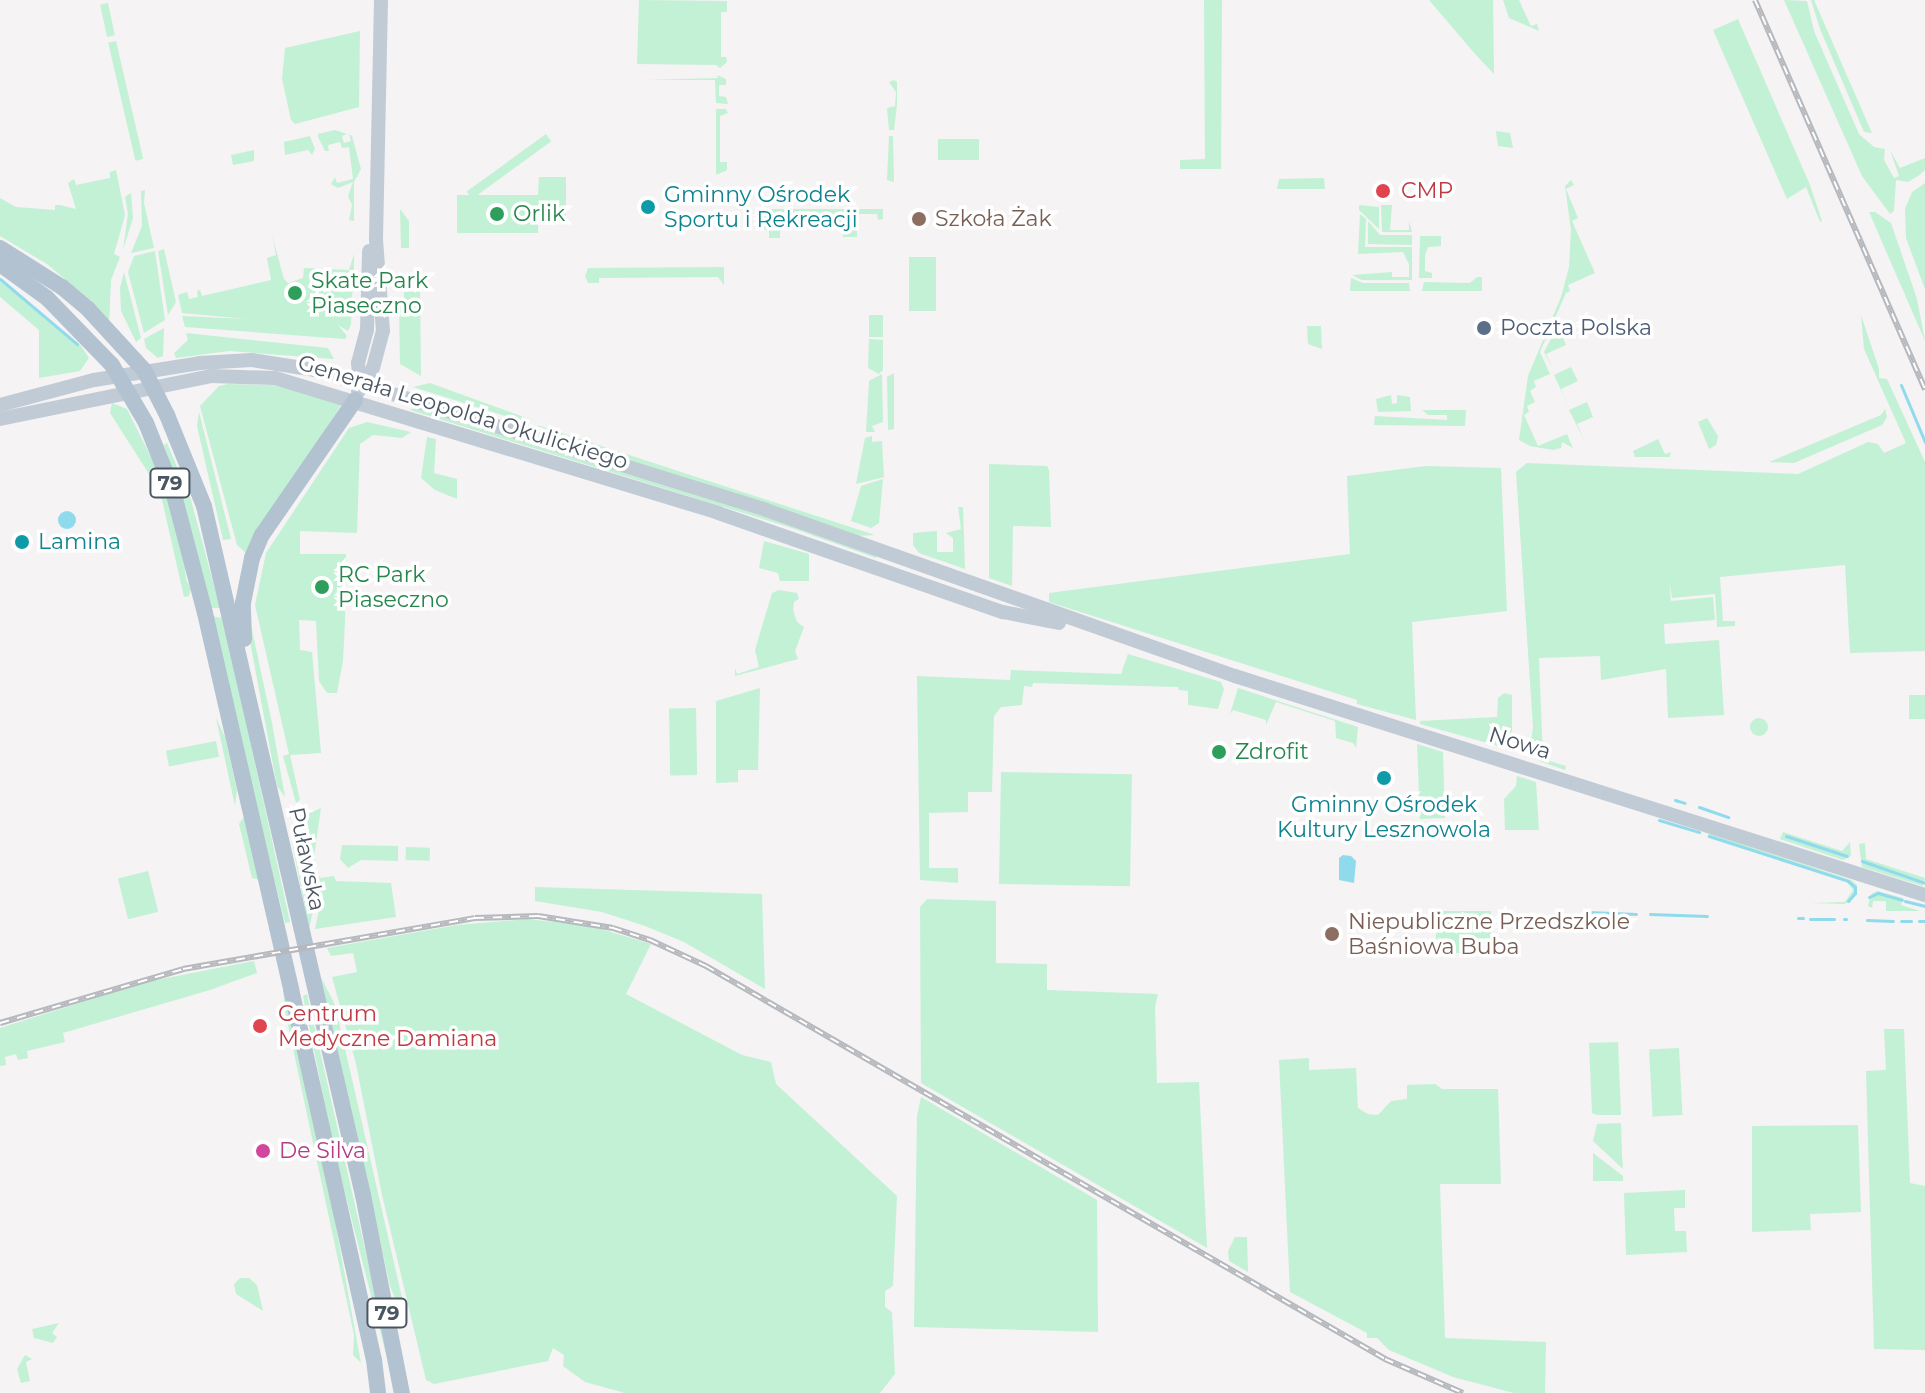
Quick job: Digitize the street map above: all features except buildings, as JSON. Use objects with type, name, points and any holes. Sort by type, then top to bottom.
[{"type":"main road","points":[[243,672],[243,603],[258,544],[373,368],[383,331],[384,313],[376,252],[381,0]]},
{"type":"main road","points":[[358,392],[358,363],[367,330],[370,186],[376,157]]},
{"type":"main road","name":"Puławska","points":[[0,248],[62,287],[127,349],[144,370],[204,506],[301,939],[369,1221],[402,1393]]},
{"type":"main road","name":"79","points":[[0,264],[75,324],[119,375]]},
{"type":"main road","name":"Generała Leopolda Okulickiego","points":[[0,405],[144,370],[252,360],[329,374],[358,392],[903,577]]},
{"type":"main road","points":[[329,374],[358,363]]},
{"type":"main road","points":[[373,368],[382,392]]},
{"type":"main road","name":"Puławska","points":[[119,375],[167,475],[199,588],[357,1279],[378,1393]]},
{"type":"main road","name":"Generała Leopolda Okulickiego","points":[[0,419],[211,376],[250,375],[328,392],[382,392],[766,510],[901,558]]},
{"type":"main road","name":"Nowa","points":[[901,558],[1078,624],[1925,895]]},
{"type":"main road","name":"Nowa","points":[[903,577],[1003,612],[1078,624]]},
{"type":"green space","points":[[639,0],[727,1],[727,12],[721,12],[721,57],[726,57],[727,62],[720,68],[716,65],[637,64]]},
{"type":"green space","points":[[1204,0],[1222,0],[1221,169],[1180,169],[1180,160],[1205,159]]},
{"type":"green space","points":[[1429,0],[1493,0],[1494,74],[1476,55]]},
{"type":"green space","points":[[1503,0],[1519,0],[1531,26],[1537,24],[1539,31],[1509,18]]},
{"type":"green space","points":[[1784,0],[1807,1],[1814,31],[1859,134],[1874,147],[1885,149],[1884,160],[1894,178],[1899,176],[1890,150],[1900,168],[1925,158],[1925,170],[1918,176],[1908,182],[1896,180],[1894,211],[1890,214],[1862,176]]},
{"type":"green space","points":[[1811,0],[1814,0],[1872,133],[1864,132],[1820,29]]},
{"type":"green space","points":[[108,3],[115,35],[107,37],[100,5]]},
{"type":"green space","points":[[1738,19],[1810,185],[1820,222],[1806,187],[1787,199],[1713,30]]},
{"type":"green space","points":[[360,31],[359,107],[295,124],[291,120],[282,79],[285,48]]},
{"type":"green space","points":[[116,41],[143,159],[135,161],[108,43]]},
{"type":"green space","points":[[717,75],[726,79],[726,85],[719,85],[719,96],[726,97],[728,104],[716,103],[715,80],[646,80],[718,78]]},
{"type":"green space","points":[[889,82],[897,82],[897,105],[894,130],[889,130],[887,108],[895,106],[896,92]]},
{"type":"green space","points":[[716,109],[726,109],[728,113],[720,116],[720,162],[727,162],[727,170],[716,175]]},
{"type":"green space","points":[[335,130],[347,134],[342,136],[344,143],[351,141],[349,134],[352,136],[361,169],[354,182],[354,221],[349,220],[352,205],[348,196],[353,182],[338,188],[331,184],[335,177],[337,183],[353,179],[349,147],[342,148],[340,142],[328,145],[329,151],[325,151],[318,137],[318,134]]},
{"type":"green space","points":[[1496,131],[1510,133],[1513,148],[1498,146]]},
{"type":"green space","points":[[546,134],[551,141],[472,199],[467,192]]},
{"type":"green space","points":[[310,136],[315,149],[312,155],[308,150],[285,155],[284,142]]},
{"type":"green space","points":[[889,136],[893,136],[894,182],[887,180]]},
{"type":"green space","points":[[938,139],[979,139],[979,160],[938,160]]},
{"type":"green space","points":[[254,150],[254,161],[233,165],[231,155]]},
{"type":"green space","points":[[116,170],[125,215],[114,254],[120,257],[111,280],[109,326],[91,301],[47,264],[0,236],[0,198],[16,207],[55,210],[55,205],[60,205],[76,209],[68,183],[74,179],[76,185],[110,178],[110,172]]},
{"type":"green space","name":"Orlik","points":[[539,177],[566,177],[566,219],[538,219],[538,233],[457,233],[457,195],[538,195]]},
{"type":"green space","points":[[1324,178],[1325,189],[1277,189],[1279,179]]},
{"type":"green space","points":[[1571,180],[1574,185],[1566,189],[1578,218],[1572,221],[1595,273],[1568,285],[1570,291],[1566,293],[1540,352],[1550,374],[1534,381],[1536,387],[1530,391],[1535,402],[1527,406],[1529,412],[1524,415],[1538,446],[1567,434],[1573,448],[1562,442],[1561,448],[1553,450],[1530,446],[1519,440],[1528,376],[1561,297],[1569,267],[1571,230],[1565,186]]},
{"type":"green space","points":[[1925,183],[1925,289],[1906,238],[1905,209],[1912,192]]},
{"type":"green space","points":[[145,190],[144,203],[154,248],[131,253],[142,226],[141,191]]},
{"type":"green space","points":[[131,193],[133,218],[123,250],[128,214],[125,197]]},
{"type":"green space","points":[[1359,205],[1379,207],[1379,229],[1359,210]]},
{"type":"green space","points":[[1381,205],[1392,205],[1390,230],[1409,230],[1409,221],[1412,232],[1382,232]]},
{"type":"green space","points":[[400,209],[409,221],[409,248],[401,248]]},
{"type":"green space","points":[[766,209],[883,209],[883,219],[878,220],[877,214],[857,214],[857,237],[843,237],[843,222],[836,222],[836,216],[786,216],[785,222],[780,223],[780,238],[769,238],[769,230],[758,229],[756,223],[756,212]]},
{"type":"green space","points":[[1869,212],[1875,212],[1891,223],[1917,299],[1925,341]]},
{"type":"green space","points":[[1360,214],[1366,219],[1365,247],[1412,247],[1412,280],[1362,280],[1352,275],[1392,272],[1392,277],[1409,277],[1409,264],[1403,252],[1358,254]]},
{"type":"green space","points":[[1368,221],[1380,235],[1412,235],[1412,245],[1368,244]]},
{"type":"green space","points":[[272,235],[284,279],[288,283],[303,278],[304,268],[349,270],[354,254],[354,269],[348,275],[353,273],[351,324],[348,331],[338,325],[347,336],[345,339],[185,327],[182,316],[247,319],[182,313],[178,295],[187,292],[189,299],[198,297],[197,291],[200,290],[202,296],[271,280],[267,258],[276,255]]},
{"type":"green space","points":[[1420,236],[1441,236],[1441,246],[1428,247],[1425,255],[1425,271],[1432,273],[1432,278],[1419,278]]},
{"type":"green space","points":[[164,249],[176,302],[168,315],[158,251]]},
{"type":"green space","points":[[155,251],[165,320],[144,333],[128,272],[134,256]]},
{"type":"green space","points":[[909,257],[936,257],[936,311],[909,311]]},
{"type":"green space","points":[[724,267],[724,285],[718,277],[599,278],[599,283],[588,283],[585,276],[588,268]]},
{"type":"green space","points":[[124,272],[141,338],[136,342],[121,311],[120,288]]},
{"type":"green space","points":[[1482,277],[1482,291],[1422,291],[1424,282],[1470,283]]},
{"type":"green space","points":[[1351,278],[1363,283],[1409,283],[1410,291],[1350,291]]},
{"type":"green space","points":[[0,281],[81,346],[89,358],[80,371],[39,378],[39,330],[0,297]]},
{"type":"green space","points":[[417,282],[420,286],[421,376],[400,364],[399,304],[404,298],[404,283]]},
{"type":"green space","points":[[869,315],[883,315],[883,337],[869,337]]},
{"type":"green space","points":[[1861,315],[1879,369],[1879,378],[1887,379],[1925,462],[1925,651],[1850,653],[1845,565],[1720,577],[1723,621],[1735,621],[1735,626],[1717,627],[1715,594],[1672,598],[1669,580],[1671,601],[1713,597],[1715,620],[1664,624],[1665,644],[1719,640],[1724,715],[1668,718],[1666,669],[1601,680],[1600,656],[1539,658],[1543,759],[1566,766],[1565,770],[1539,761],[1530,750],[1533,727],[1516,472],[1527,463],[1798,474],[1868,442],[1878,444],[1884,453],[1906,443],[1864,349]]},
{"type":"green space","points":[[1307,326],[1321,326],[1322,349],[1308,344]]},
{"type":"green space","points":[[1558,326],[1566,345],[1546,354],[1554,371],[1544,352]]},
{"type":"green space","points":[[164,328],[163,356],[158,358],[146,348],[144,339]]},
{"type":"green space","points":[[186,333],[328,348],[334,359],[229,351],[176,358],[174,353],[188,340]]},
{"type":"green space","points":[[869,339],[883,340],[883,370],[879,374],[868,368]]},
{"type":"green space","points":[[1571,367],[1578,381],[1561,389],[1569,407],[1554,375]]},
{"type":"green space","points":[[894,373],[894,429],[888,430],[887,377]]},
{"type":"green space","points":[[882,374],[883,422],[872,426],[875,432],[866,432],[869,381]]},
{"type":"green space","points":[[430,383],[532,420],[515,419],[413,387]]},
{"type":"green space","points":[[272,385],[343,402],[247,554],[237,545],[200,406],[219,386]]},
{"type":"green space","points":[[1391,395],[1392,404],[1397,403],[1397,395],[1410,397],[1411,411],[1378,412],[1376,399]]},
{"type":"green space","points":[[420,396],[515,424],[540,426],[875,535],[856,536]]},
{"type":"green space","points":[[1587,402],[1593,417],[1577,424],[1585,442],[1569,410]]},
{"type":"green space","points":[[112,403],[127,409],[162,479],[184,557],[186,579],[191,589],[189,596],[184,597],[160,491],[110,413]]},
{"type":"green space","points":[[414,408],[795,525],[877,554],[876,558],[792,528],[410,410]]},
{"type":"green space","points":[[1885,409],[1887,417],[1882,425],[1794,463],[1769,462],[1881,415]]},
{"type":"green space","points":[[1422,410],[1466,410],[1465,426],[1374,425],[1375,416],[1447,420],[1447,415],[1428,415]]},
{"type":"green space","points":[[199,412],[231,539],[223,540],[197,426]]},
{"type":"green space","points":[[1707,418],[1718,436],[1716,445],[1709,449],[1698,422]]},
{"type":"green space","points":[[367,422],[411,432],[402,438],[373,435],[360,444],[357,533],[300,531],[300,554],[346,554],[343,661],[337,693],[327,693],[319,681],[316,621],[299,620],[300,650],[312,652],[321,753],[290,755],[300,800],[296,803],[283,756],[289,754],[255,605],[266,553],[349,428]]},
{"type":"green space","points":[[872,436],[872,442],[882,441],[884,477],[856,484],[865,438]]},
{"type":"green space","points":[[427,437],[436,439],[434,473],[457,479],[457,499],[435,490],[421,478]]},
{"type":"green space","points":[[1658,439],[1665,454],[1671,452],[1670,457],[1635,457],[1633,451]]},
{"type":"green space","points":[[167,443],[191,500],[220,608],[210,608],[184,505],[164,445]]},
{"type":"green space","points":[[989,464],[1047,466],[1049,470],[1051,527],[1013,526],[1012,586],[989,578]]},
{"type":"green space","points":[[1426,466],[1501,468],[1507,611],[1412,622],[1416,720],[1357,704],[1357,700],[1049,602],[1049,593],[1350,554],[1347,476]]},
{"type":"green space","points":[[883,479],[879,523],[871,528],[851,521],[861,486]]},
{"type":"green space","points":[[958,507],[963,507],[965,569],[919,553],[913,545],[913,533],[937,531],[937,552],[953,552],[953,538],[946,533],[961,529]]},
{"type":"green space","points":[[764,541],[809,554],[809,581],[780,581],[778,573],[759,568]]},
{"type":"green space","points":[[779,590],[797,593],[799,599],[794,602],[793,610],[797,622],[804,627],[795,651],[798,659],[735,676],[735,668],[737,674],[759,667],[755,650],[772,593]]},
{"type":"green space","points":[[211,616],[223,618],[290,922],[285,923]]},
{"type":"green space","points":[[249,616],[285,797],[277,786],[249,636]]},
{"type":"green space","points":[[1128,654],[1221,682],[1224,689],[1218,709],[1188,705],[1188,691],[1179,690],[1178,687],[1033,683],[1032,687],[1024,686],[1022,705],[1001,707],[994,716],[992,792],[968,792],[968,812],[929,813],[929,868],[958,868],[958,883],[920,880],[917,676],[1010,680],[1011,670],[1121,674]]},
{"type":"green space","points":[[760,688],[758,770],[738,770],[738,782],[716,783],[716,701]]},
{"type":"green space","points":[[1238,688],[1358,727],[1356,748],[1353,743],[1336,738],[1335,721],[1276,702],[1266,725],[1266,720],[1233,710],[1230,714]]},
{"type":"green space","points":[[1504,693],[1512,695],[1512,731],[1504,744],[1498,746],[1420,724],[1420,721],[1497,717],[1498,698]]},
{"type":"green space","points":[[1909,695],[1925,695],[1925,719],[1909,719]]},
{"type":"green space","points":[[669,708],[696,708],[697,775],[670,775]]},
{"type":"green space","points":[[216,718],[225,737],[237,790],[235,806]]},
{"type":"green space","points":[[1759,718],[1768,727],[1759,736],[1750,727]]},
{"type":"green space","points":[[216,741],[219,757],[169,766],[166,751]]},
{"type":"green space","points":[[1417,744],[1443,752],[1445,818],[1420,819]]},
{"type":"green space","points":[[1001,772],[1132,774],[1130,886],[999,884]]},
{"type":"green space","points":[[1517,776],[1536,782],[1539,830],[1505,830],[1504,799],[1516,786]]},
{"type":"green space","points":[[321,808],[314,857],[317,874],[321,878],[334,876],[336,881],[391,883],[396,917],[315,929],[319,910],[305,830],[297,819]]},
{"type":"green space","points":[[243,818],[260,880],[252,878],[239,824]]},
{"type":"green space","points":[[294,827],[300,839],[313,911],[309,929],[292,842]]},
{"type":"green space","points":[[1783,832],[1842,851],[1850,842],[1851,856],[1843,860],[1780,839]]},
{"type":"green space","points":[[1709,833],[1851,880],[1857,885],[1857,894],[1845,904],[1811,903],[1845,902],[1853,890],[1847,882],[1707,837]]},
{"type":"green space","points":[[1865,843],[1866,859],[1925,878],[1923,886],[1862,867],[1859,844]]},
{"type":"green space","points":[[342,845],[398,846],[398,861],[361,860],[348,868],[340,859]]},
{"type":"green space","points":[[406,847],[430,848],[430,861],[406,860]]},
{"type":"green space","points":[[148,871],[158,912],[128,919],[118,878]]},
{"type":"green space","points":[[535,887],[762,894],[765,989],[684,942],[645,926],[602,912],[535,901]]},
{"type":"green space","points":[[1877,891],[1903,898],[1901,905],[1920,911],[1886,911],[1886,901],[1873,901],[1872,908],[1868,906],[1871,894]]},
{"type":"green space","points":[[927,899],[996,901],[996,963],[1047,964],[1047,990],[1158,994],[1155,1007],[1157,1083],[1199,1082],[1207,1248],[921,1083],[920,907]]},
{"type":"green space","points":[[1436,911],[1491,911],[1491,953],[1436,953]]},
{"type":"green space","points":[[527,919],[591,926],[651,944],[626,994],[742,1055],[771,1062],[776,1084],[897,1196],[893,1286],[885,1291],[885,1307],[892,1312],[895,1374],[880,1393],[625,1393],[585,1382],[563,1366],[564,1355],[553,1348],[548,1361],[434,1384],[426,1380],[382,1195],[356,1064],[332,977],[357,972],[353,953],[331,956],[327,948],[457,925]]},
{"type":"green space","points":[[254,961],[257,973],[63,1033],[65,1042],[27,1051],[28,1058],[18,1060],[16,1054],[5,1057],[6,1065],[0,1066],[0,1028],[146,982]]},
{"type":"green space","points":[[281,965],[334,1216],[361,1363],[353,1355],[354,1335],[285,1011]]},
{"type":"green space","points":[[321,977],[335,1005],[405,1311],[401,1313],[390,1286]]},
{"type":"green space","points":[[307,994],[385,1337],[388,1362],[335,1154],[303,996]]},
{"type":"green space","points":[[1884,1029],[1904,1029],[1910,1183],[1925,1186],[1925,1350],[1874,1349],[1866,1071],[1886,1070]]},
{"type":"green space","points":[[1618,1042],[1621,1115],[1597,1115],[1592,1113],[1589,1043]]},
{"type":"green space","points":[[1679,1048],[1683,1115],[1653,1116],[1649,1050]]},
{"type":"green space","points":[[1309,1058],[1309,1070],[1356,1068],[1358,1108],[1368,1114],[1378,1115],[1391,1101],[1407,1099],[1407,1085],[1435,1084],[1442,1089],[1498,1089],[1501,1184],[1440,1184],[1445,1338],[1546,1342],[1545,1393],[1514,1393],[1453,1377],[1389,1350],[1377,1338],[1367,1338],[1367,1333],[1290,1292],[1279,1060]]},
{"type":"green space","points":[[921,1097],[1097,1200],[1098,1332],[914,1327],[917,1116]]},
{"type":"green space","points":[[1621,1123],[1623,1169],[1593,1141],[1597,1124]]},
{"type":"green space","points":[[1858,1125],[1861,1212],[1810,1214],[1811,1230],[1752,1232],[1752,1126]]},
{"type":"green space","points":[[1593,1153],[1623,1176],[1623,1181],[1593,1181]]},
{"type":"green space","points":[[1685,1190],[1685,1208],[1674,1208],[1675,1231],[1686,1231],[1687,1252],[1626,1255],[1624,1193]]},
{"type":"green space","points":[[1235,1237],[1247,1237],[1248,1272],[1229,1261],[1228,1251]]},
{"type":"green space","points":[[240,1278],[249,1278],[257,1285],[263,1311],[236,1294],[234,1284]]},
{"type":"green space","points":[[59,1323],[52,1333],[57,1337],[53,1343],[34,1338],[32,1329]]},
{"type":"green space","points":[[25,1355],[32,1359],[26,1362],[30,1381],[21,1383],[17,1369]]},
{"type":"water","points":[[67,511],[76,520],[67,529],[58,520]]},
{"type":"water","points":[[1351,856],[1356,861],[1354,883],[1339,880],[1339,858]]},
{"type":"waterway","points":[[0,279],[77,344]]},
{"type":"waterway","points":[[1901,385],[1925,442]]},
{"type":"waterway","points":[[1675,800],[1685,803]]},
{"type":"waterway","points":[[1699,807],[1728,817]]},
{"type":"waterway","points":[[1659,820],[1699,832]]},
{"type":"waterway","points":[[1709,836],[1848,881],[1855,887],[1855,893]]},
{"type":"waterway","points":[[1786,836],[1847,856]]},
{"type":"waterway","points":[[1862,861],[1925,883]]},
{"type":"waterway","points":[[1848,901],[1855,893]]},
{"type":"waterway","points":[[1869,897],[1878,893],[1902,900]]},
{"type":"waterway","points":[[1905,901],[1925,906]]},
{"type":"waterway","points":[[1589,912],[1636,914]]},
{"type":"waterway","points":[[1650,914],[1707,916]]},
{"type":"waterway","points":[[1798,918],[1803,918]]},
{"type":"waterway","points":[[1810,919],[1834,919]]},
{"type":"waterway","points":[[1867,920],[1893,921]]},
{"type":"waterway","points":[[1901,921],[1911,921]]},
{"type":"waterway","points":[[1919,921],[1925,921]]},
{"type":"railway","points":[[1755,0],[1925,389]]},
{"type":"railway","points":[[0,1023],[183,969],[475,918],[538,916],[613,928],[650,940],[706,966],[1385,1359],[1463,1393]]},
{"type":"place","name":"CMP","points":[[1383,191]]},
{"type":"place","name":"Gminny Ośrodek Sportu i Rekreacji","points":[[648,207]]},
{"type":"place","name":"Orlik","points":[[497,214]]},
{"type":"place","name":"Szkoła Żak","points":[[919,219]]},
{"type":"place","name":"Skate Park Piaseczno","points":[[295,293]]},
{"type":"place","name":"Poczta Polska","points":[[1484,328]]},
{"type":"place","name":"Lamina","points":[[22,542]]},
{"type":"place","name":"RC Park Piaseczno","points":[[322,587]]},
{"type":"place","name":"Zdrofit","points":[[1219,752]]},
{"type":"place","name":"Gminny Ośrodek Kultury Lesznowola","points":[[1384,778]]},
{"type":"place","name":"Niepubliczne Przedszkole Baśniowa Buba","points":[[1332,934]]},
{"type":"place","name":"Centrum Medyczne Damiana","points":[[260,1026]]},
{"type":"place","name":"De Silva","points":[[263,1151]]}]
